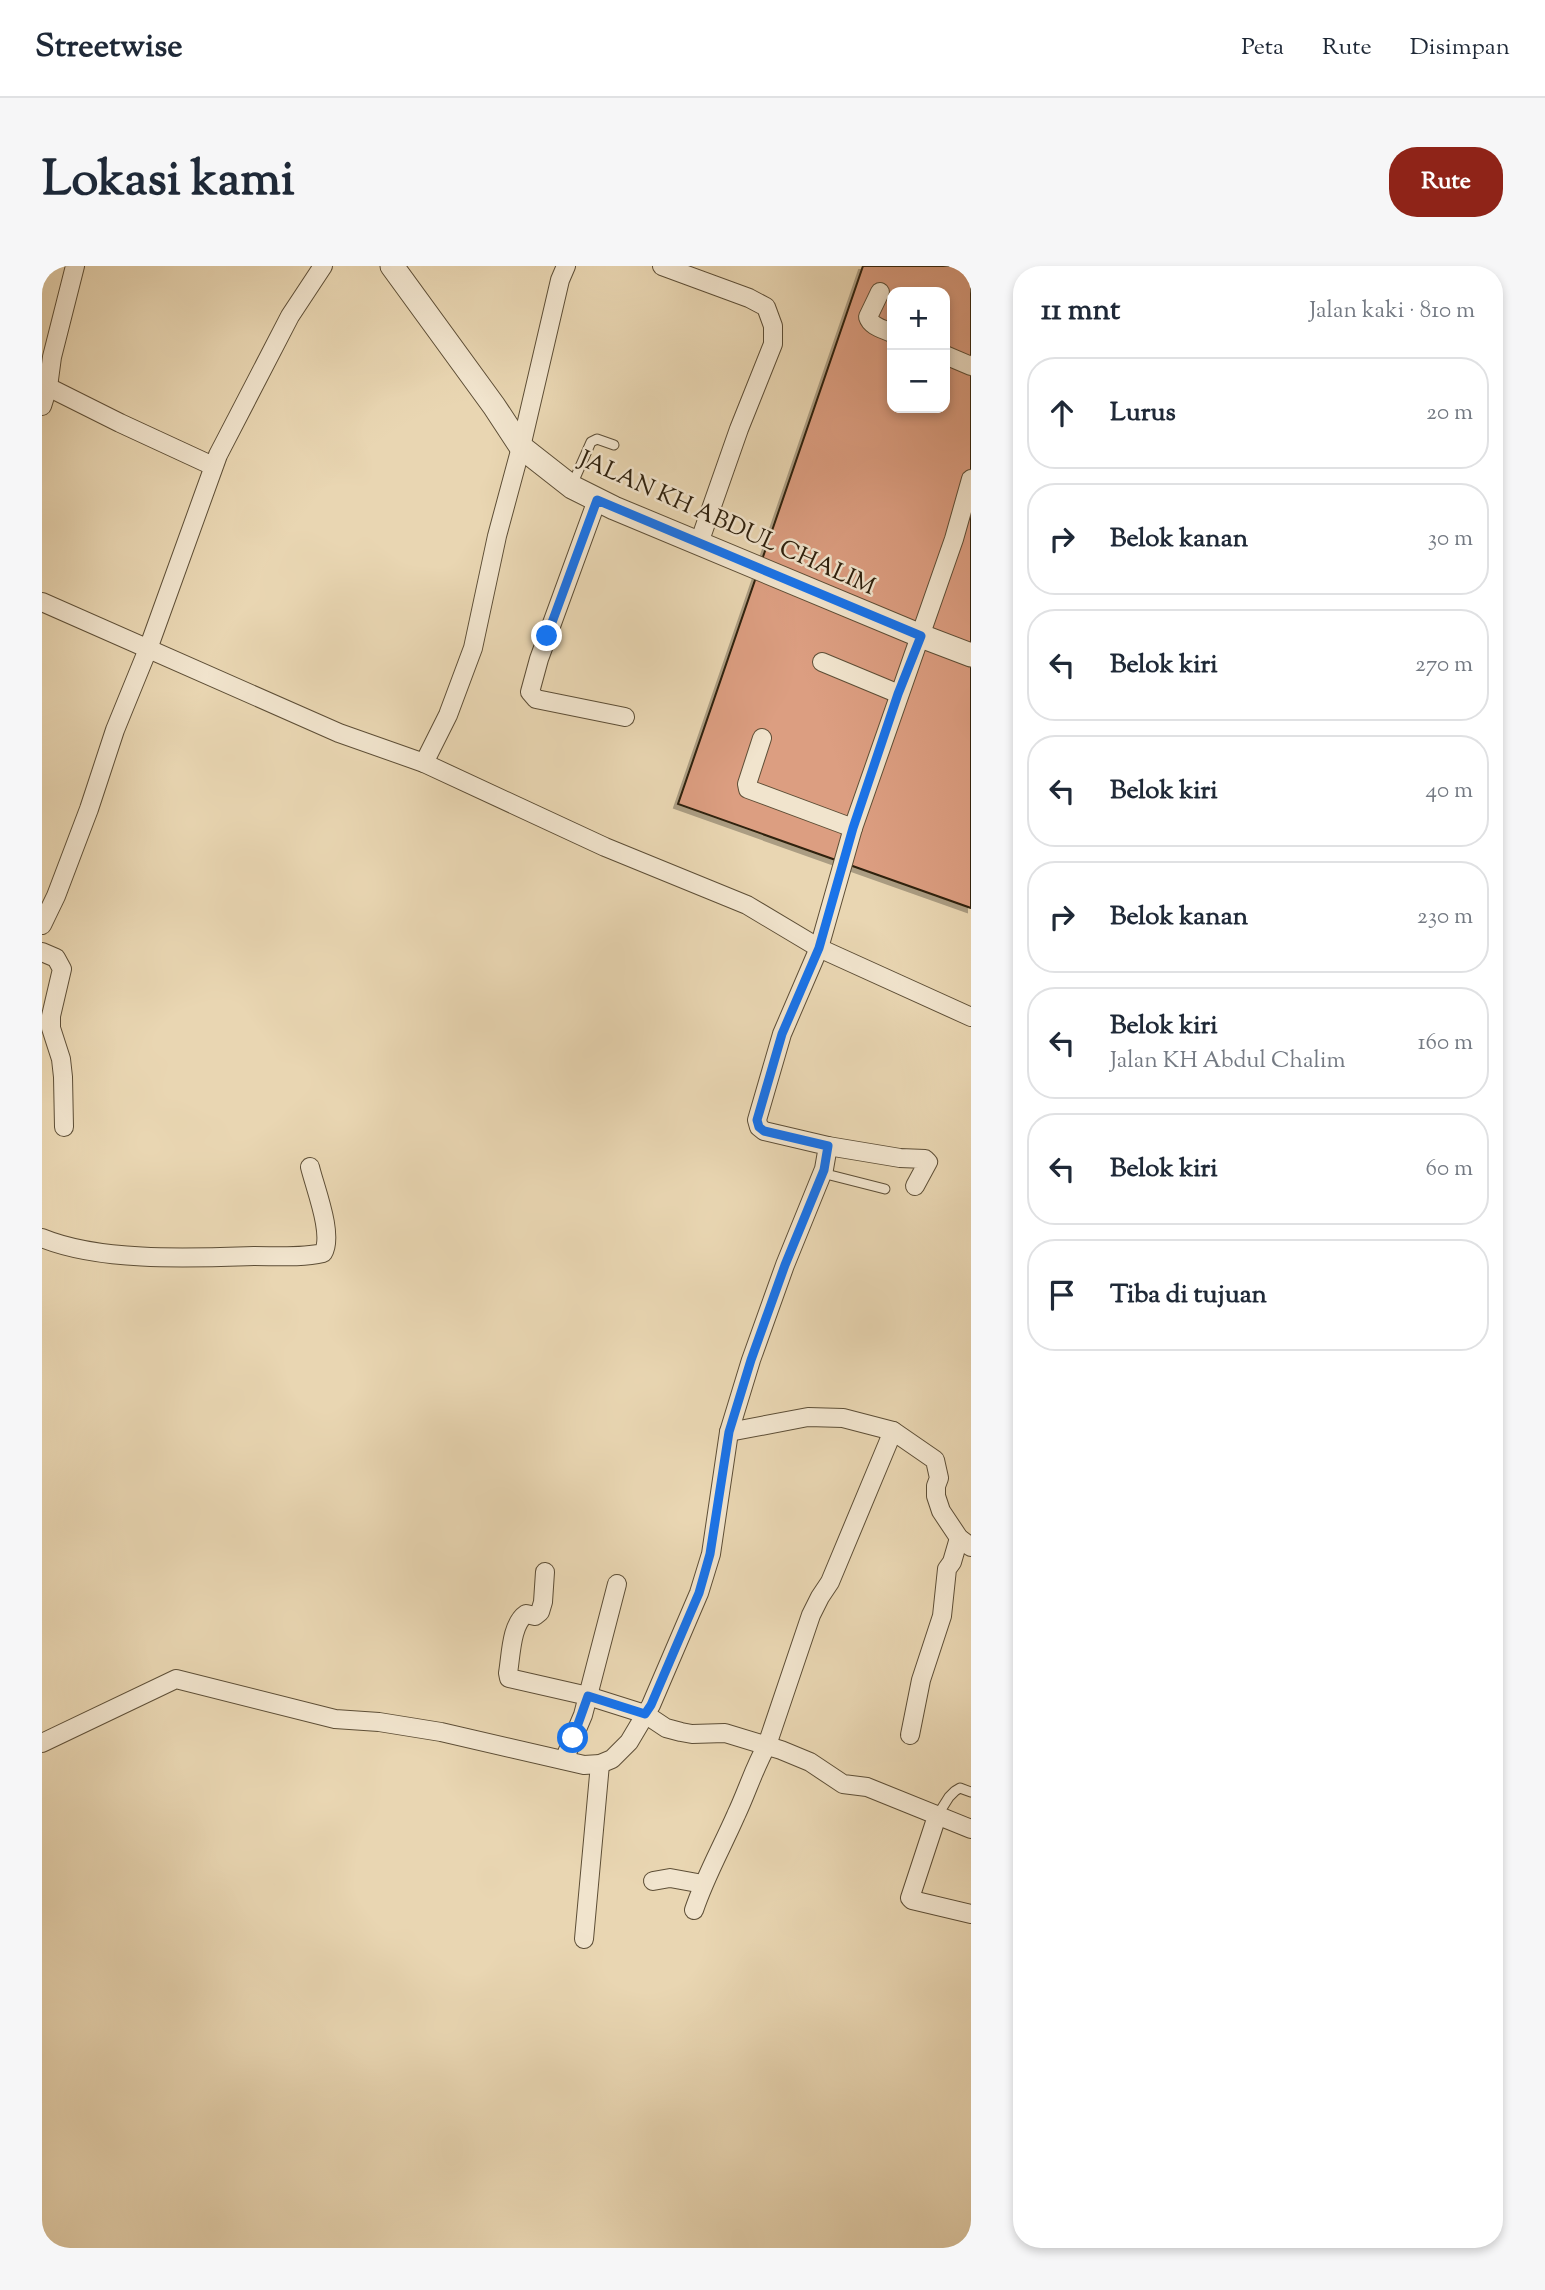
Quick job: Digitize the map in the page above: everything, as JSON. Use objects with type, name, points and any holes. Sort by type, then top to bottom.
[{"type":"street","points":[[42,406],[75,266]]},
{"type":"street","points":[[42,925],[56,896],[115,730],[149,649],[213,466],[290,316],[323,266]]},
{"type":"street","name":"JALAN KH ABDUL CHALIM","points":[[392,266],[521,447],[572,487],[699,543],[971,655]]},
{"type":"street","points":[[424,764],[448,715],[473,648],[497,536],[521,447],[560,279],[566,266]]},
{"type":"street","points":[[662,266],[749,298],[766,307],[773,326],[773,344],[739,429],[699,543]]},
{"type":"street","points":[[880,292],[868,317],[869,322],[887,331]]},
{"type":"street","points":[[950,357],[971,366]]},
{"type":"street","points":[[48,387],[120,424],[213,466]]},
{"type":"street","points":[[915,1185],[927,1166],[925,1159],[900,1158],[828,1146],[764,1131],[757,1120],[782,1034],[819,948],[853,828],[968,499],[971,479]]},
{"type":"street","points":[[597,500],[539,659],[530,692],[536,699],[625,717]]},
{"type":"street","points":[[42,602],[339,733],[424,764],[605,847],[747,905],[819,948],[971,1017]]},
{"type":"street","points":[[822,662],[898,694]]},
{"type":"street","points":[[762,738],[747,784],[748,789],[853,828]]},
{"type":"street","points":[[42,951],[56,958],[62,969],[51,1016],[51,1028],[61,1059],[64,1127]]},
{"type":"street","points":[[42,1743],[176,1679],[335,1719],[379,1722],[441,1732],[584,1765],[600,1764],[612,1759],[629,1742],[651,1705],[699,1593],[710,1554],[729,1432],[785,1265],[819,1182],[828,1146]]},
{"type":"street","points":[[42,1238],[63,1246],[100,1253],[186,1258],[323,1253],[328,1236],[310,1167]]},
{"type":"street","points":[[729,1432],[808,1417],[843,1418],[893,1431],[934,1460],[939,1478],[936,1496],[941,1511],[965,1542],[947,1569],[942,1616],[921,1679],[910,1734]]},
{"type":"street","points":[[694,1910],[756,1764],[767,1745],[811,1615],[831,1582],[893,1431]]},
{"type":"street","points":[[545,1572],[540,1612],[534,1616],[526,1614],[520,1618],[516,1629],[509,1678],[588,1696],[645,1714],[666,1728],[681,1732],[725,1733],[767,1745],[810,1762],[843,1784],[867,1787],[971,1829]]},
{"type":"street","points":[[564,1760],[583,1715],[617,1584]]},
{"type":"street","points":[[584,1939],[600,1764]]},
{"type":"street","points":[[937,1816],[910,1898],[971,1914]]},
{"type":"street","points":[[653,1881],[670,1878],[703,1884]]},
{"type":"lane","points":[[572,487],[591,442],[597,439],[614,445]]},
{"type":"lane","points":[[819,1182],[885,1189]]},
{"type":"lane","points":[[937,1816],[955,1791],[960,1788],[971,1792]]},
{"type":"building","points":[[863,266],[971,266],[971,908],[678,804]]},
{"type":"route","points":[[547,636],[597,500],[921,636],[898,694],[853,828],[819,948],[782,1034],[757,1120],[764,1131],[828,1146],[824,1170],[785,1265],[729,1432],[710,1554],[699,1593],[645,1714],[588,1696],[573,1738]]}]
